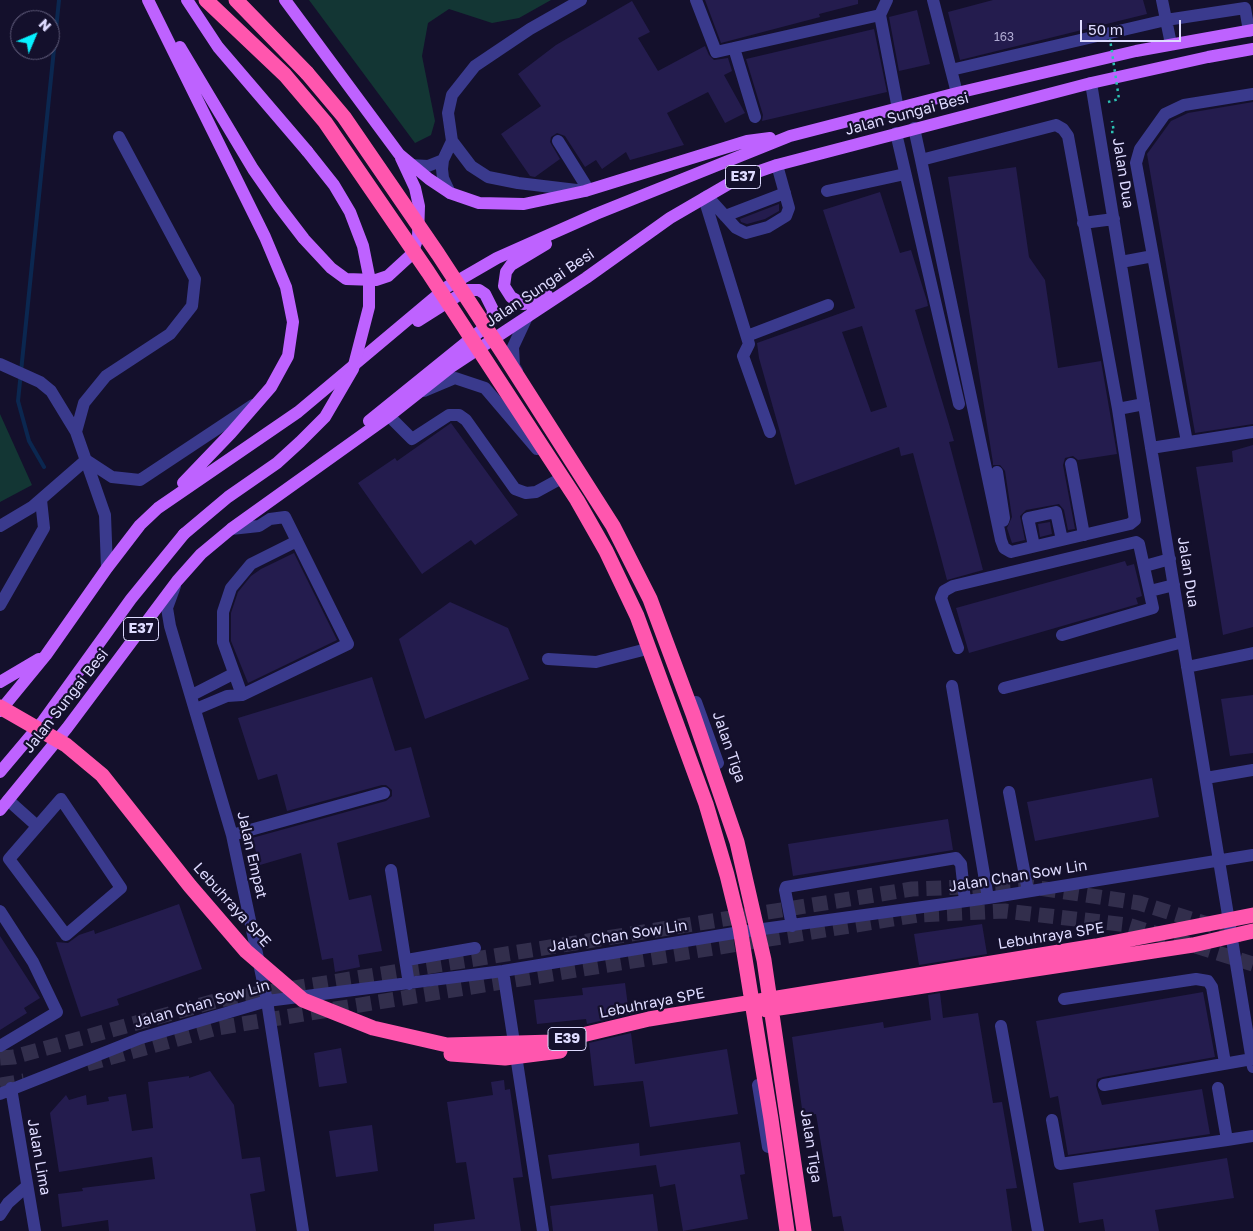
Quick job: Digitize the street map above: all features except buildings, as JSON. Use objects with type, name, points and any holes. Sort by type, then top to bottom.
[{"type":"highway","points":[[206,0],[285,75],[325,122],[428,272],[545,450],[606,551],[637,616],[706,804],[740,928],[772,1119],[787,1231]]},
{"type":"highway","points":[[236,0],[307,73],[344,117],[438,254],[613,526],[650,599],[693,714],[739,850],[764,960],[804,1231]]},
{"type":"highway","name":"Lebuhraya SPE","points":[[0,707],[66,745],[102,775],[190,886],[246,951],[303,1000],[374,1028],[447,1045],[553,1042],[649,1019],[1096,946],[1253,915]]},
{"type":"highway","name":"Lebuhraya SPE","points":[[0,718],[58,752],[95,778],[186,894],[241,957],[298,1006],[372,1037],[444,1054],[505,1058],[559,1051],[652,1028],[1194,945],[1253,931]]},
{"type":"main road","points":[[150,0],[253,169],[278,205],[304,239],[331,268],[346,279],[376,280],[388,276],[412,254],[418,237],[419,206],[415,188],[399,154]]},
{"type":"main road","points":[[150,0],[265,237],[286,287],[293,322],[288,356],[271,387],[232,433],[158,508]]},
{"type":"main road","points":[[0,772],[43,721],[131,599],[184,534],[228,497],[277,462],[325,416],[353,369],[369,307],[369,276],[363,246],[350,212],[334,185],[218,46],[187,0]]},
{"type":"main road","points":[[285,0],[399,154],[450,193],[479,203],[524,204],[642,175],[747,141],[790,136]]},
{"type":"main road","name":"Jalan Sungai Besi","points":[[0,711],[46,655],[107,568],[140,525],[158,508],[298,412],[447,287],[516,249],[616,206],[790,136],[957,92],[1171,44],[1251,30]]},
{"type":"main road","name":"Jalan Sungai Besi","points":[[0,810],[67,728],[177,581],[201,554],[307,472],[389,416],[451,367],[629,246],[705,197],[736,180],[777,165],[914,128],[1091,83],[1253,49]]},
{"type":"main road","points":[[616,206],[518,259],[506,272],[504,286],[516,302],[528,304],[629,246]]},
{"type":"main road","points":[[307,472],[489,324],[493,316],[491,304],[479,290],[468,290],[367,356]]},
{"type":"main road","points":[[0,682],[46,655]]},
{"type":"street","points":[[581,0],[530,29],[475,66],[452,95],[448,113],[452,141],[471,166],[488,177],[518,183],[587,190]]},
{"type":"street","points":[[696,0],[716,52],[880,15]]},
{"type":"street","points":[[887,0],[880,15],[898,108]]},
{"type":"street","points":[[933,0],[957,92]]},
{"type":"street","points":[[1162,0],[1171,44]]},
{"type":"street","points":[[951,70],[1166,20],[1245,8],[1251,30]]},
{"type":"street","points":[[734,48],[755,117]]},
{"type":"street","name":"Jalan Dua","points":[[1091,83],[1252,1063]]},
{"type":"street","points":[[1187,442],[1136,163],[1140,148],[1165,114],[1184,104],[1253,94]]},
{"type":"street","points":[[914,128],[999,533],[1004,548],[1011,552],[1130,524],[1135,520],[1118,409],[1068,136],[1063,129],[1056,125],[921,160]]},
{"type":"street","points":[[896,133],[959,404]]},
{"type":"street","points":[[76,432],[84,403],[106,376],[170,334],[192,306],[195,279],[119,137]]},
{"type":"street","points":[[450,193],[443,178],[443,160],[452,141]]},
{"type":"street","points":[[558,142],[587,190]]},
{"type":"street","points":[[410,164],[428,166],[443,160]]},
{"type":"street","points":[[705,197],[736,228],[746,233],[768,228],[786,216],[789,208],[777,165]]},
{"type":"street","points":[[827,192],[905,174]]},
{"type":"street","points":[[725,216],[785,193]]},
{"type":"street","points":[[705,197],[749,344],[743,356],[770,432]]},
{"type":"street","points":[[1084,223],[1114,219]]},
{"type":"street","points":[[1121,262],[1153,256]]},
{"type":"street","points":[[747,336],[828,305]]},
{"type":"street","name":"Jalan Tiga","points":[[527,317],[513,347],[514,366],[603,501],[657,602],[705,726],[732,807],[748,862],[762,930],[808,1231]]},
{"type":"street","points":[[0,364],[40,382],[51,391],[76,432],[105,515],[107,568]]},
{"type":"street","points":[[420,392],[456,378],[486,388],[540,452],[558,480],[630,614],[712,837],[734,933],[780,1231]]},
{"type":"street","points":[[86,460],[112,476],[140,480],[261,399]]},
{"type":"street","points":[[1118,409],[1144,404]]},
{"type":"street","points":[[389,416],[412,439],[449,415],[459,415],[466,420],[515,489],[526,493],[536,492],[558,480]]},
{"type":"street","points":[[1152,448],[1253,432]]},
{"type":"street","points":[[0,526],[41,500],[86,460]]},
{"type":"street","points":[[1071,464],[1084,535]]},
{"type":"street","points":[[997,472],[1004,518],[999,533]]},
{"type":"street","points":[[0,605],[44,528],[41,500]]},
{"type":"street","points":[[1034,546],[1028,518],[1056,512],[1062,540]]},
{"type":"street","points":[[196,709],[227,696],[242,694],[348,644],[285,517],[270,519],[259,526],[231,529]]},
{"type":"street","points":[[242,694],[223,642],[223,612],[231,588],[252,564],[297,541]]},
{"type":"street","points":[[958,648],[941,598],[944,591],[952,586],[1136,542],[1141,548],[1152,609],[1062,635]]},
{"type":"street","points":[[1145,566],[1170,559]]},
{"type":"street","name":"Jalan Empat","points":[[177,581],[167,608],[170,626],[232,835],[267,1001],[303,1231]]},
{"type":"street","points":[[1150,590],[1174,585]]},
{"type":"street","points":[[1004,688],[1183,642]]},
{"type":"street","points":[[548,659],[596,662],[643,650]]},
{"type":"street","points":[[1187,667],[1253,653]]},
{"type":"street","points":[[192,695],[234,674]]},
{"type":"street","points":[[952,686],[988,898]]},
{"type":"street","points":[[1253,759],[1253,764]]},
{"type":"street","points":[[1206,778],[1253,770]]},
{"type":"street","points":[[1009,792],[1028,891]]},
{"type":"street","points":[[232,835],[384,793]]},
{"type":"street","points":[[61,799],[121,888],[66,935],[9,859],[37,826],[61,799]]},
{"type":"street","points":[[8,800],[37,826]]},
{"type":"street","name":"Jalan Chan Sow Lin","points":[[5,1091],[141,1038],[267,1001],[503,971],[734,933],[988,898],[1253,855]]},
{"type":"street","points":[[792,926],[786,888],[956,858],[961,864],[965,901]]},
{"type":"street","points":[[391,870],[407,960],[409,984]]},
{"type":"street","points":[[0,912],[33,962],[58,1012],[0,1046]]},
{"type":"street","points":[[407,960],[475,948]]},
{"type":"street","points":[[503,971],[543,1231]]},
{"type":"street","points":[[1064,999],[1196,979],[1208,981],[1212,987],[1225,1063]]},
{"type":"street","points":[[1001,1026],[1038,1231]]},
{"type":"street","points":[[1104,1085],[1225,1063],[1252,1063]]},
{"type":"street","points":[[1218,1088],[1227,1140]]},
{"type":"street","name":"Jalan Lima","points":[[5,1091],[28,1186],[35,1231]]},
{"type":"street","points":[[1052,1120],[1060,1164],[1253,1136]]},
{"type":"street","points":[[0,1215],[8,1203],[28,1186]]},
{"type":"path","points":[[1108,102],[1119,100],[1110,39]]},
{"type":"green space","points":[[309,0],[551,0],[519,18],[492,23],[449,9],[428,23],[422,56],[435,121],[431,135],[415,143]]},
{"type":"green space","points":[[0,414],[32,485],[0,502]]},
{"type":"waterway","points":[[44,467],[29,441],[18,401],[59,0]]},
{"type":"tunnel","points":[[0,1058],[14,1057],[219,1000],[912,889],[1019,885],[1139,903],[1243,935]]},
{"type":"tunnel","points":[[87,1064],[217,1028],[918,915],[1005,911],[1128,925],[1253,964]]},
{"type":"tunnel","points":[[0,1085],[24,1081]]}]
